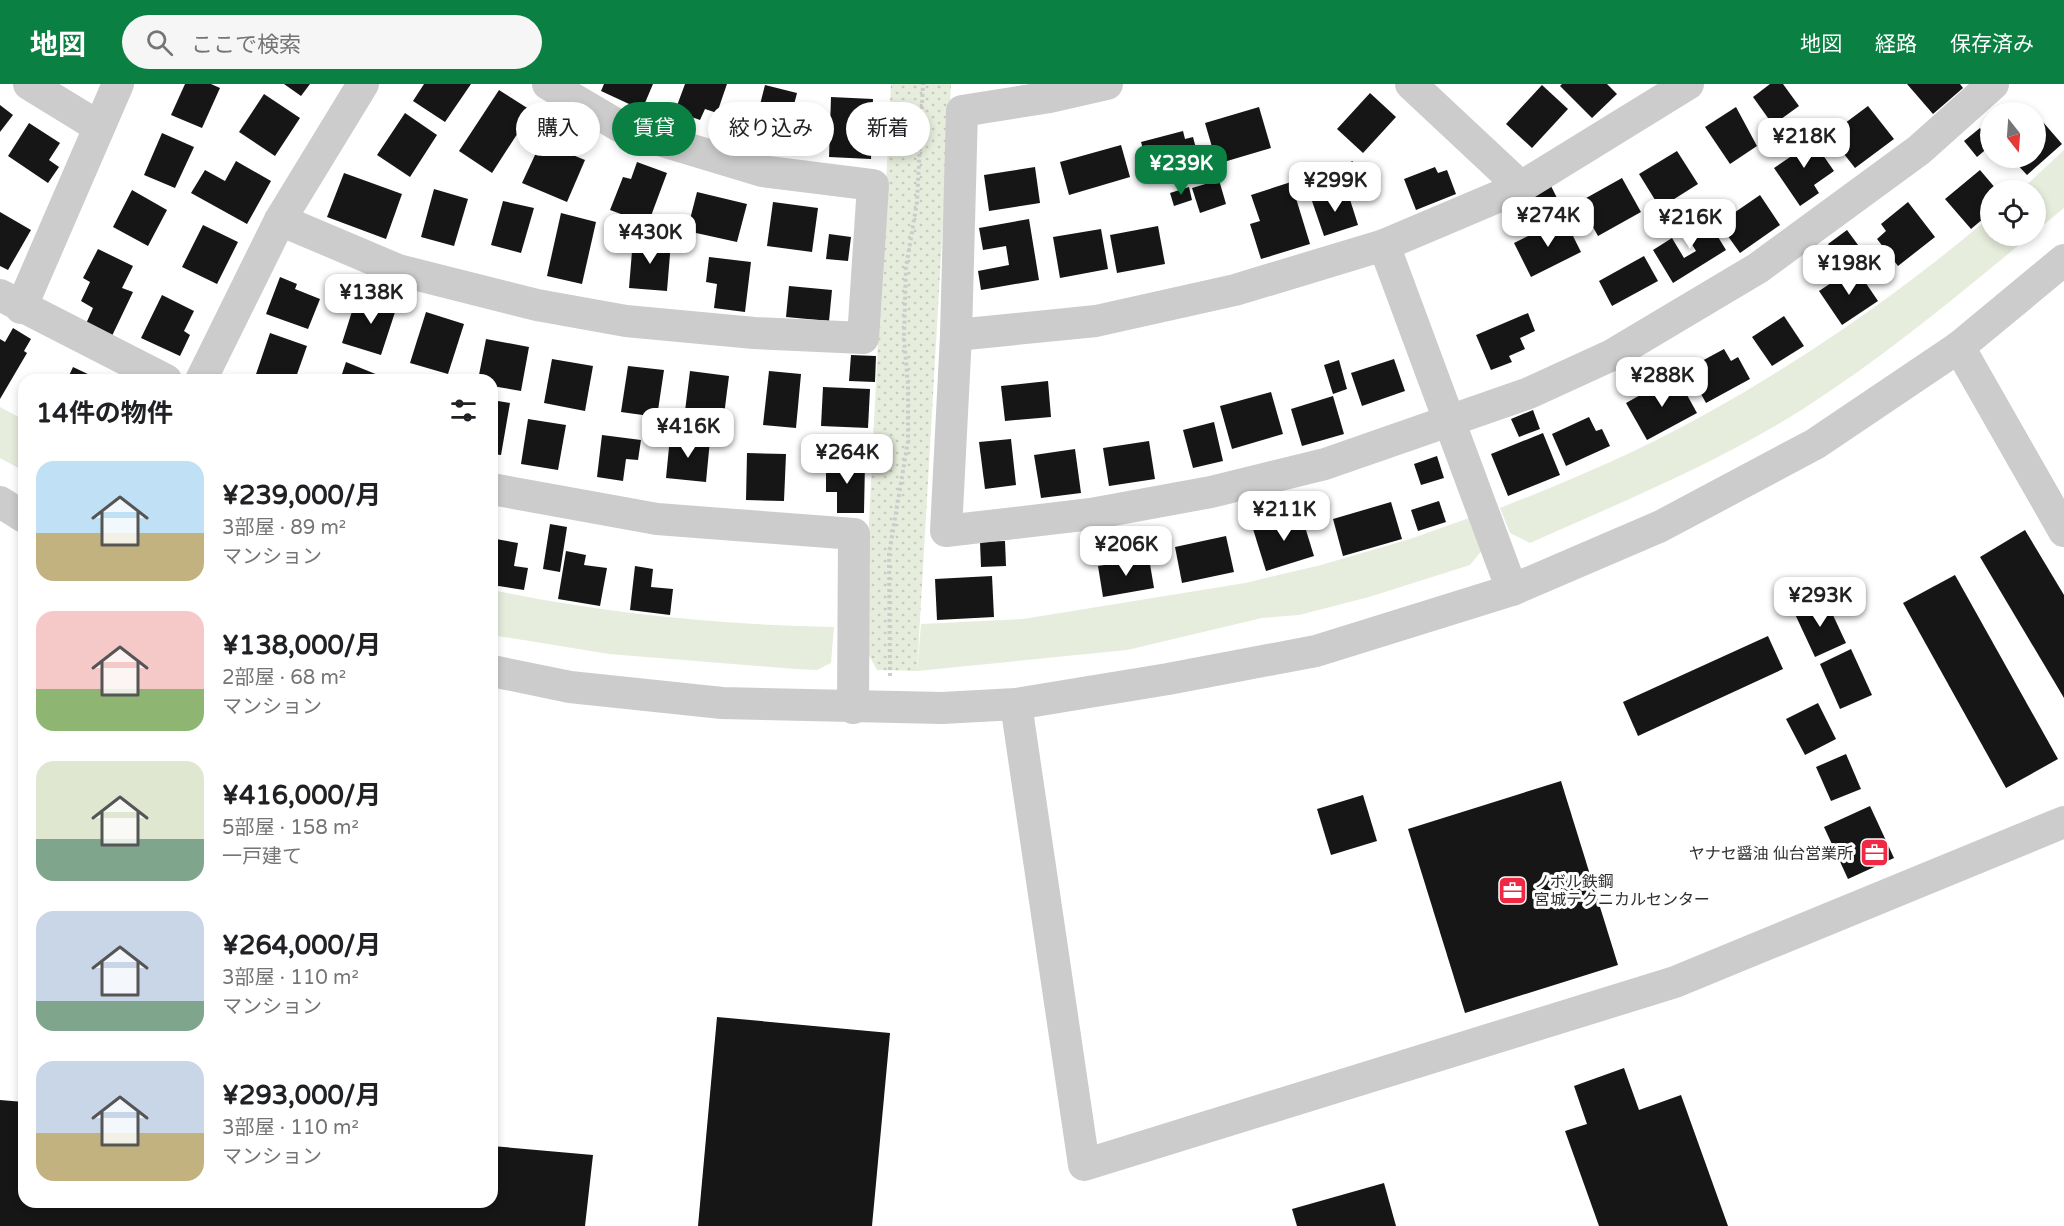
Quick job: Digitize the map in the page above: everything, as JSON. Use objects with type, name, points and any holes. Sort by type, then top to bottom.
[{"type":"street","points":[[29,84],[99,127]]},
{"type":"street","points":[[118,84],[99,127],[11,301],[154,374]]},
{"type":"street","points":[[204,374],[280,220],[363,84]]},
{"type":"street","points":[[280,220],[398,270],[537,305],[638,322],[754,333],[863,338],[873,185],[762,171],[626,129],[548,84]]},
{"type":"street","points":[[1107,84],[1050,97],[962,111],[956,335],[946,531],[1091,514],[1211,492],[1325,464],[1529,393],[1612,355],[1758,268],[1919,150],[1993,84]]},
{"type":"street","points":[[1411,84],[1521,187]]},
{"type":"street","points":[[956,335],[1096,321],[1234,290],[1384,245],[1521,187],[1686,85]]},
{"type":"street","points":[[1384,245],[1512,590]]},
{"type":"street","points":[[498,672],[570,687],[722,704],[942,708],[1016,704],[1168,679],[1316,651],[1512,590],[1661,526],[1815,444],[1959,347],[2064,260]]},
{"type":"street","points":[[1959,347],[2064,531]]},
{"type":"street","points":[[498,490],[657,519],[854,534],[853,708]]},
{"type":"street","points":[[0,502],[18,513]]},
{"type":"street","points":[[1016,704],[1084,1165],[1675,982],[2064,822]]},
{"type":"path","points":[[890,676],[889,554],[908,441],[908,385],[904,338],[906,267],[917,202],[923,84]]},
{"type":"green space","points":[[891,84],[951,84],[917,671],[877,670],[867,652],[869,522],[887,156],[930,156],[930,102],[890,102]]},
{"type":"green space","points":[[2064,150],[2064,208],[2046,223],[2046,180],[2032,180]]},
{"type":"green space","points":[[1980,225],[1980,246],[2018,246],[1891,347],[1833,389],[1771,429],[1704,464],[1530,543],[1510,533],[1500,508],[1617,459],[1728,402],[1819,345],[1908,283]]},
{"type":"green space","points":[[0,407],[18,417],[18,468],[0,458]]},
{"type":"green space","points":[[1472,517],[1483,549],[1470,565],[1369,597],[1299,615],[1262,618],[1127,650],[917,671],[921,624],[1023,619],[1245,583],[1321,565],[1410,539]]},
{"type":"green space","points":[[498,591],[577,605],[662,616],[748,624],[834,627],[831,663],[817,670],[609,654],[498,636]]},
{"type":"building","points":[[185,84],[211,84],[220,88],[202,128],[171,115]]},
{"type":"building","points":[[284,84],[310,84],[301,96]]},
{"type":"building","points":[[424,84],[471,84],[445,122],[413,101]]},
{"type":"building","points":[[604,84],[653,84],[645,102],[625,102],[601,91]]},
{"type":"building","points":[[685,84],[727,84],[721,102],[708,102],[708,110],[705,109],[700,120],[696,119],[696,102],[678,102]]},
{"type":"building","points":[[1562,84],[1607,84],[1617,94],[1592,118],[1560,86]]},
{"type":"building","points":[[1770,84],[1783,84],[1799,106],[1773,125],[1753,97]]},
{"type":"building","points":[[1907,84],[1960,84],[1963,88],[1933,114]]},
{"type":"building","points":[[765,85],[797,93],[795,102],[761,102]]},
{"type":"building","points":[[1542,85],[1568,109],[1532,148],[1506,124]]},
{"type":"building","points":[[499,90],[518,102],[516,102],[516,136],[492,173],[459,151]]},
{"type":"building","points":[[1370,93],[1396,117],[1363,153],[1337,129]]},
{"type":"building","points":[[264,94],[300,118],[275,156],[239,132]]},
{"type":"building","points":[[831,97],[873,99],[873,102],[846,102],[846,156],[871,156],[871,159],[829,157],[834,156],[834,102],[831,102]]},
{"type":"building","points":[[0,105],[13,115],[0,132]]},
{"type":"building","points":[[1868,106],[1894,139],[1855,168],[1829,135]]},
{"type":"building","points":[[1259,107],[1271,148],[1217,164],[1205,123]]},
{"type":"building","points":[[1736,107],[1757,146],[1730,164],[1705,127]]},
{"type":"building","points":[[405,113],[437,135],[410,177],[377,155]]},
{"type":"building","points":[[29,123],[60,143],[49,160],[59,167],[48,183],[8,156]]},
{"type":"building","points":[[2046,126],[2062,144],[2046,158]]},
{"type":"building","points":[[1980,128],[1980,154],[1977,157],[1964,141]]},
{"type":"building","points":[[1183,131],[1185,139],[1193,137],[1201,167],[1152,180],[1141,142]]},
{"type":"building","points":[[1807,132],[1834,171],[1814,185],[1819,193],[1800,206],[1774,168],[1796,153],[1789,144]]},
{"type":"building","points":[[162,133],[194,147],[175,188],[144,175]]},
{"type":"building","points":[[1121,145],[1130,177],[1069,195],[1060,162]]},
{"type":"building","points":[[1677,151],[1698,184],[1660,208],[1639,174]]},
{"type":"building","points":[[535,156],[575,156],[585,160],[567,202],[522,183]]},
{"type":"building","points":[[236,161],[271,181],[247,224],[191,193],[205,170],[225,181]]},
{"type":"building","points":[[1352,161],[1364,172],[1356,181],[1344,170]]},
{"type":"building","points":[[637,162],[667,173],[648,224],[610,210],[623,177],[631,179]]},
{"type":"building","points":[[1035,167],[1040,203],[989,211],[984,175]]},
{"type":"building","points":[[1435,167],[1438,173],[1447,170],[1456,194],[1416,210],[1404,179]]},
{"type":"building","points":[[2020,168],[2035,168],[2027,175]]},
{"type":"building","points":[[1980,170],[1988,180],[1980,180],[1980,221],[1971,229],[1945,199]]},
{"type":"building","points":[[344,173],[402,194],[386,239],[327,217]]},
{"type":"building","points":[[1622,178],[1641,212],[1598,236],[1579,202]]},
{"type":"building","points":[[1219,180],[1226,204],[1200,213],[1192,188]]},
{"type":"building","points":[[1291,182],[1310,244],[1261,259],[1250,224],[1260,221],[1251,195]]},
{"type":"building","points":[[1551,186],[1564,212],[1519,235],[1506,209]]},
{"type":"building","points":[[1189,187],[1192,200],[1174,206],[1170,193]]},
{"type":"building","points":[[434,189],[468,199],[454,246],[421,237]]},
{"type":"building","points":[[132,190],[167,210],[148,246],[113,227]]},
{"type":"building","points":[[1347,190],[1358,225],[1324,236],[1312,201]]},
{"type":"building","points":[[697,192],[747,204],[737,242],[687,231]]},
{"type":"building","points":[[1760,195],[1780,225],[1740,253],[1725,232],[1734,226],[1728,217]]},
{"type":"building","points":[[503,201],[534,208],[521,253],[491,245]]},
{"type":"building","points":[[773,202],[818,208],[812,252],[767,246]]},
{"type":"building","points":[[1908,202],[1935,237],[1898,266],[1877,239],[1886,231],[1881,224]]},
{"type":"building","points":[[0,212],[31,230],[8,270],[0,266]]},
{"type":"building","points":[[561,213],[596,222],[582,284],[547,276]]},
{"type":"building","points":[[1704,214],[1726,250],[1673,283],[1653,250],[1672,238],[1684,258],[1696,251],[1682,228]]},
{"type":"building","points":[[1564,218],[1581,252],[1531,277],[1514,243]]},
{"type":"building","points":[[1029,219],[1039,280],[981,290],[978,271],[1009,265],[1006,246],[983,250],[979,228]]},
{"type":"building","points":[[203,225],[238,242],[217,284],[182,267]]},
{"type":"building","points":[[1158,226],[1165,264],[1117,273],[1110,235]]},
{"type":"building","points":[[1101,229],[1108,269],[1060,278],[1053,237]]},
{"type":"building","points":[[1847,230],[1861,249],[1842,263],[1828,244]]},
{"type":"building","points":[[829,234],[851,237],[848,261],[826,259]]},
{"type":"building","points":[[633,239],[671,242],[667,291],[629,288]]},
{"type":"building","points":[[98,249],[133,266],[122,288],[133,292],[111,338],[85,326],[93,308],[81,301],[90,282],[83,278]]},
{"type":"building","points":[[1644,256],[1658,281],[1612,306],[1599,281]]},
{"type":"building","points":[[709,257],[751,262],[745,312],[714,308],[717,284],[706,282]]},
{"type":"building","points":[[1855,267],[1878,301],[1842,325],[1819,291]]},
{"type":"building","points":[[280,277],[297,284],[295,289],[320,299],[308,329],[266,314]]},
{"type":"building","points":[[789,286],[832,290],[829,321],[786,317]]},
{"type":"building","points":[[371,294],[398,303],[381,355],[342,343],[354,305],[366,309]]},
{"type":"building","points":[[162,295],[194,311],[184,331],[190,335],[180,356],[141,338]]},
{"type":"building","points":[[426,312],[464,324],[448,374],[410,363]]},
{"type":"building","points":[[1528,313],[1535,331],[1520,338],[1525,349],[1509,356],[1512,362],[1491,370],[1476,335]]},
{"type":"building","points":[[1784,316],[1804,346],[1772,366],[1752,337]]},
{"type":"building","points":[[13,328],[31,339],[24,351],[27,353],[0,399],[0,339],[5,342]]},
{"type":"building","points":[[270,333],[307,346],[297,374],[256,374]]},
{"type":"building","points":[[486,339],[529,347],[521,391],[498,387],[498,374],[479,374]]},
{"type":"building","points":[[1724,349],[1731,361],[1738,357],[1750,379],[1706,403],[1687,369]]},
{"type":"building","points":[[851,355],[876,356],[875,382],[849,381]]},
{"type":"building","points":[[552,359],[593,366],[585,411],[544,403]]},
{"type":"building","points":[[1394,359],[1405,391],[1362,406],[1351,373]]},
{"type":"building","points":[[1339,360],[1347,389],[1333,394],[1324,365]]},
{"type":"building","points":[[346,362],[376,374],[342,374]]},
{"type":"building","points":[[628,366],[664,370],[657,417],[621,412]]},
{"type":"building","points":[[73,367],[88,374],[70,374]]},
{"type":"building","points":[[690,371],[729,376],[723,423],[684,419]]},
{"type":"building","points":[[769,371],[801,374],[796,428],[763,425]]},
{"type":"building","points":[[1676,375],[1697,413],[1647,440],[1626,403]]},
{"type":"building","points":[[1048,381],[1051,417],[1005,421],[1001,386]]},
{"type":"building","points":[[823,387],[870,389],[868,428],[821,426]]},
{"type":"building","points":[[1271,392],[1283,434],[1232,449],[1220,406]]},
{"type":"building","points":[[1333,396],[1344,434],[1302,446],[1291,409]]},
{"type":"building","points":[[498,401],[510,403],[501,455],[498,455]]},
{"type":"building","points":[[1533,410],[1540,429],[1519,437],[1511,419]]},
{"type":"building","points":[[1589,417],[1596,431],[1602,429],[1610,446],[1566,466],[1552,434]]},
{"type":"building","points":[[528,419],[566,425],[558,470],[521,464]]},
{"type":"building","points":[[1214,422],[1223,461],[1193,468],[1183,430]]},
{"type":"building","points":[[1543,433],[1560,475],[1508,496],[1491,454]]},
{"type":"building","points":[[602,435],[641,440],[638,460],[626,459],[623,481],[597,477]]},
{"type":"building","points":[[670,437],[710,440],[706,482],[666,478]]},
{"type":"building","points":[[1011,439],[1016,485],[985,489],[979,442]]},
{"type":"building","points":[[1149,441],[1155,479],[1109,486],[1103,448]]},
{"type":"building","points":[[1075,449],[1081,493],[1041,498],[1034,455]]},
{"type":"building","points":[[747,453],[786,454],[784,501],[746,500]]},
{"type":"building","points":[[1437,456],[1444,478],[1421,485],[1414,464]]},
{"type":"building","points":[[826,462],[865,462],[864,513],[837,513],[837,492],[826,492]]},
{"type":"building","points":[[1439,501],[1446,522],[1418,531],[1411,510]]},
{"type":"building","points":[[1391,502],[1402,539],[1343,556],[1333,519]]},
{"type":"building","points":[[1301,514],[1314,556],[1266,571],[1253,529]]},
{"type":"building","points":[[550,524],[567,527],[560,572],[543,569]]},
{"type":"building","points":[[2025,530],[2064,595],[2064,698],[1980,557]]},
{"type":"building","points":[[1226,536],[1234,572],[1182,583],[1175,547]]},
{"type":"building","points":[[498,539],[518,543],[514,566],[528,568],[524,590],[498,586]]},
{"type":"building","points":[[1005,541],[1006,566],[981,567],[980,542]]},
{"type":"building","points":[[566,551],[586,555],[584,565],[607,568],[600,606],[558,599]]},
{"type":"building","points":[[1149,558],[1154,588],[1103,597],[1098,566]]},
{"type":"building","points":[[635,566],[653,569],[651,587],[673,589],[670,615],[630,610]]},
{"type":"building","points":[[1955,575],[2058,759],[2006,788],[1903,603]]},
{"type":"building","points":[[992,576],[994,617],[937,620],[935,579]]},
{"type":"building","points":[[1825,598],[1846,643],[1815,657],[1794,612]]},
{"type":"building","points":[[1768,636],[1783,669],[1638,736],[1623,702]]},
{"type":"building","points":[[1851,649],[1872,695],[1840,709],[1820,664]]},
{"type":"building","points":[[1818,703],[1836,739],[1805,755],[1786,719]]},
{"type":"building","points":[[1846,754],[1861,789],[1831,801],[1816,767]]},
{"type":"building","points":[[1561,781],[1618,965],[1465,1013],[1408,829]]},
{"type":"building","points":[[1363,795],[1377,841],[1331,855],[1317,809]]},
{"type":"building","points":[[1870,806],[1894,858],[1848,879],[1824,827]]},
{"type":"building","points":[[717,1017],[890,1033],[872,1226],[698,1226]]},
{"type":"building","points":[[1624,1068],[1639,1110],[1681,1095],[1728,1226],[1599,1226],[1565,1131],[1587,1124],[1574,1086]]},
{"type":"building","points":[[0,1100],[18,1102],[18,1208],[498,1208],[498,1147],[593,1155],[585,1226],[0,1226]]},
{"type":"building","points":[[1384,1183],[1396,1226],[1297,1226],[1292,1209]]},
{"type":"place","name":"ヤナセ醤油 仙台営業所","points":[[1874,853]]},
{"type":"place","name":"ノボル鉄鋼 宮城テクニカルセンター","points":[[1513,890]]}]
